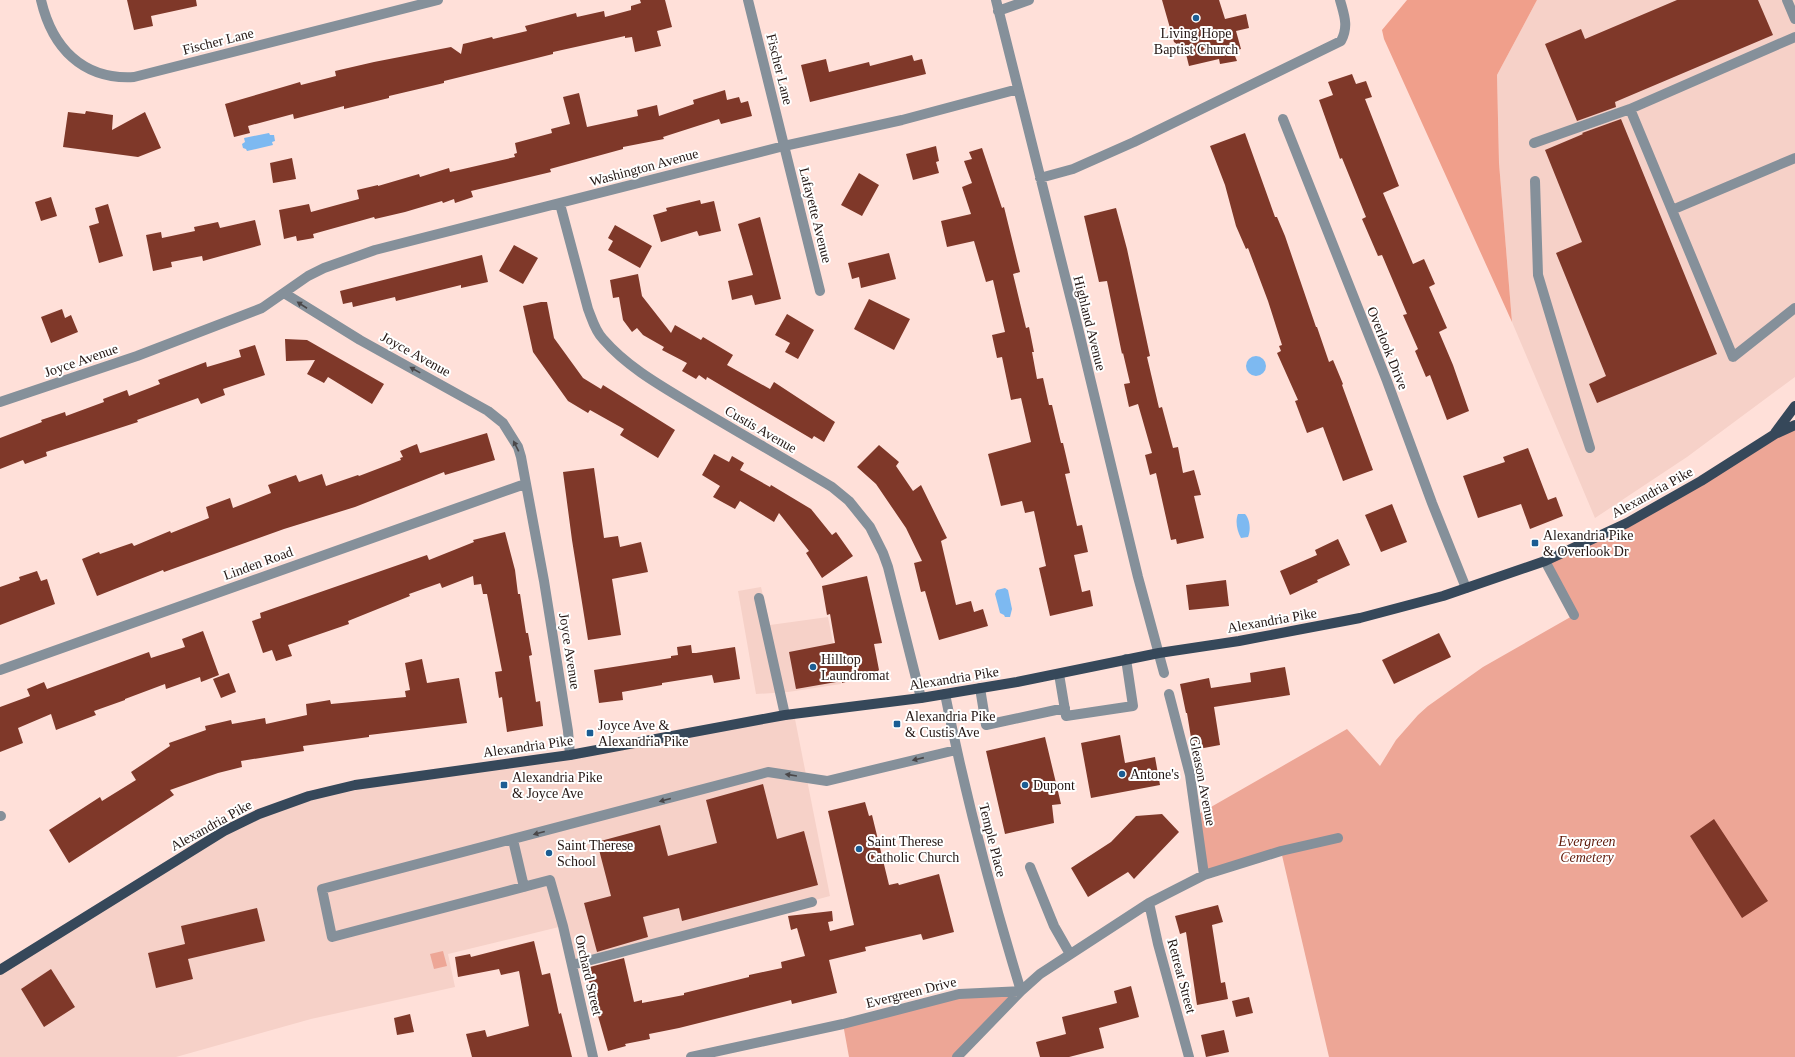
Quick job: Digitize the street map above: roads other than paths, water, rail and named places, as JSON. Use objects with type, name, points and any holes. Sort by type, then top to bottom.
[{"type":"main road","name":"Alexandria Pike","points":[[1775,434],[1795,406]]},
{"type":"main road","name":"Alexandria Pike","points":[[0,970],[201,844],[259,814],[309,796],[355,785],[570,755],[785,715],[945,694],[1058,674],[1126,659],[1360,618],[1442,596],[1544,562],[1627,523],[1701,481],[1775,434],[1795,425]]},
{"type":"street","name":"Fischer Lane","points":[[41,0],[51,30],[63,50],[70,56],[96,71],[126,77],[134,77],[438,0]]},
{"type":"street","name":"Fischer Lane","points":[[748,0],[775,104],[784,146]]},
{"type":"street","name":"Highland Avenue","points":[[996,0],[1110,457],[1138,577],[1159,653]]},
{"type":"street","points":[[998,11],[1029,0]]},
{"type":"street","points":[[1040,178],[1073,169],[1127,145],[1341,41],[1345,33],[1346,22],[1340,0]]},
{"type":"street","points":[[1787,0],[1795,19]]},
{"type":"street","points":[[1534,143],[1630,109],[1795,37]]},
{"type":"street","name":"Washington Avenue","points":[[284,293],[319,271],[358,256],[430,236],[784,146],[902,120],[1018,89]]},
{"type":"street","points":[[1630,109],[1733,357],[1795,308]]},
{"type":"street","name":"Overlook Drive","points":[[1283,119],[1387,382],[1432,503],[1466,588]]},
{"type":"street","name":"Lafayette Avenue","points":[[784,146],[820,291]]},
{"type":"street","points":[[1672,210],[1795,158]]},
{"type":"street","points":[[1535,181],[1538,275],[1590,448]]},
{"type":"street","name":"Custis Avenue","points":[[560,204],[588,309],[594,326],[608,346],[625,361],[664,388],[832,487],[849,501],[870,526],[888,567],[921,698]]},
{"type":"street","name":"Joyce Avenue","points":[[0,402],[136,356],[253,312],[262,308],[284,293],[360,340],[475,404],[503,423],[518,447],[545,588],[568,731],[570,755]]},
{"type":"street","name":"Linden Road","points":[[0,670],[525,484]]},
{"type":"street","points":[[1544,562],[1574,614]]},
{"type":"street","points":[[759,598],[785,715]]},
{"type":"street","points":[[1159,653],[1164,673]]},
{"type":"street","points":[[1058,674],[1066,716],[1132,706],[1126,659]]},
{"type":"street","points":[[980,688],[986,725],[1065,708]]},
{"type":"street","name":"Temple Place","points":[[945,694],[956,750],[996,908],[1021,991]]},
{"type":"street","name":"Gleason Avenue","points":[[1169,694],[1190,775],[1204,875]]},
{"type":"street","points":[[513,840],[524,887],[332,937],[322,889],[768,772],[827,781],[956,750]]},
{"type":"street","points":[[957,1057],[1021,991],[1040,974],[1149,903],[1204,875],[1281,851],[1338,838]]},
{"type":"street","points":[[1030,867],[1054,926],[1070,954]]},
{"type":"street","name":"Orchard Street","points":[[524,887],[550,880],[572,965],[593,1057]]},
{"type":"street","points":[[572,965],[812,902]]},
{"type":"street","name":"Retreat Street","points":[[1149,903],[1158,944],[1188,1057]]},
{"type":"street","name":"Evergreen Drive","points":[[691,1057],[728,1053],[960,994],[1021,991]]},
{"type":"water","points":[[269,133],[270,135],[274,135],[275,141],[272,142],[273,145],[247,151],[243,148],[242,144],[245,142],[244,138]]},
{"type":"water","points":[[1252,356],[1260,356],[1266,362],[1266,370],[1260,376],[1252,376],[1246,370],[1246,362]]},
{"type":"water","points":[[1238,514],[1245,514],[1248,519],[1250,528],[1248,537],[1241,538],[1237,523]]},
{"type":"water","points":[[1005,588],[1008,590],[1012,609],[1010,617],[1005,617],[1000,613],[995,594],[997,590]]},
{"type":"place","name":"Living Hope Baptist Church","points":[[1196,18]]},
{"type":"place","name":"Alexandria Pike & Overlook Dr","points":[[1535,543]]},
{"type":"place","name":"Hilltop Laundromat","points":[[813,667]]},
{"type":"place","name":"Alexandria Pike & Custis Ave","points":[[897,724]]},
{"type":"place","name":"Joyce Ave & Alexandria Pike","points":[[590,733]]},
{"type":"place","name":"Antone's","points":[[1122,774]]},
{"type":"place","name":"Alexandria Pike & Joyce Ave","points":[[504,785]]},
{"type":"place","name":"Dupont","points":[[1025,785]]},
{"type":"place","name":"Saint Therese Catholic Church","points":[[859,849]]},
{"type":"place","name":"Saint Therese School","points":[[549,853]]},
{"type":"park label","name":"Evergreen Cemetery","points":[[1587,850]]}]
